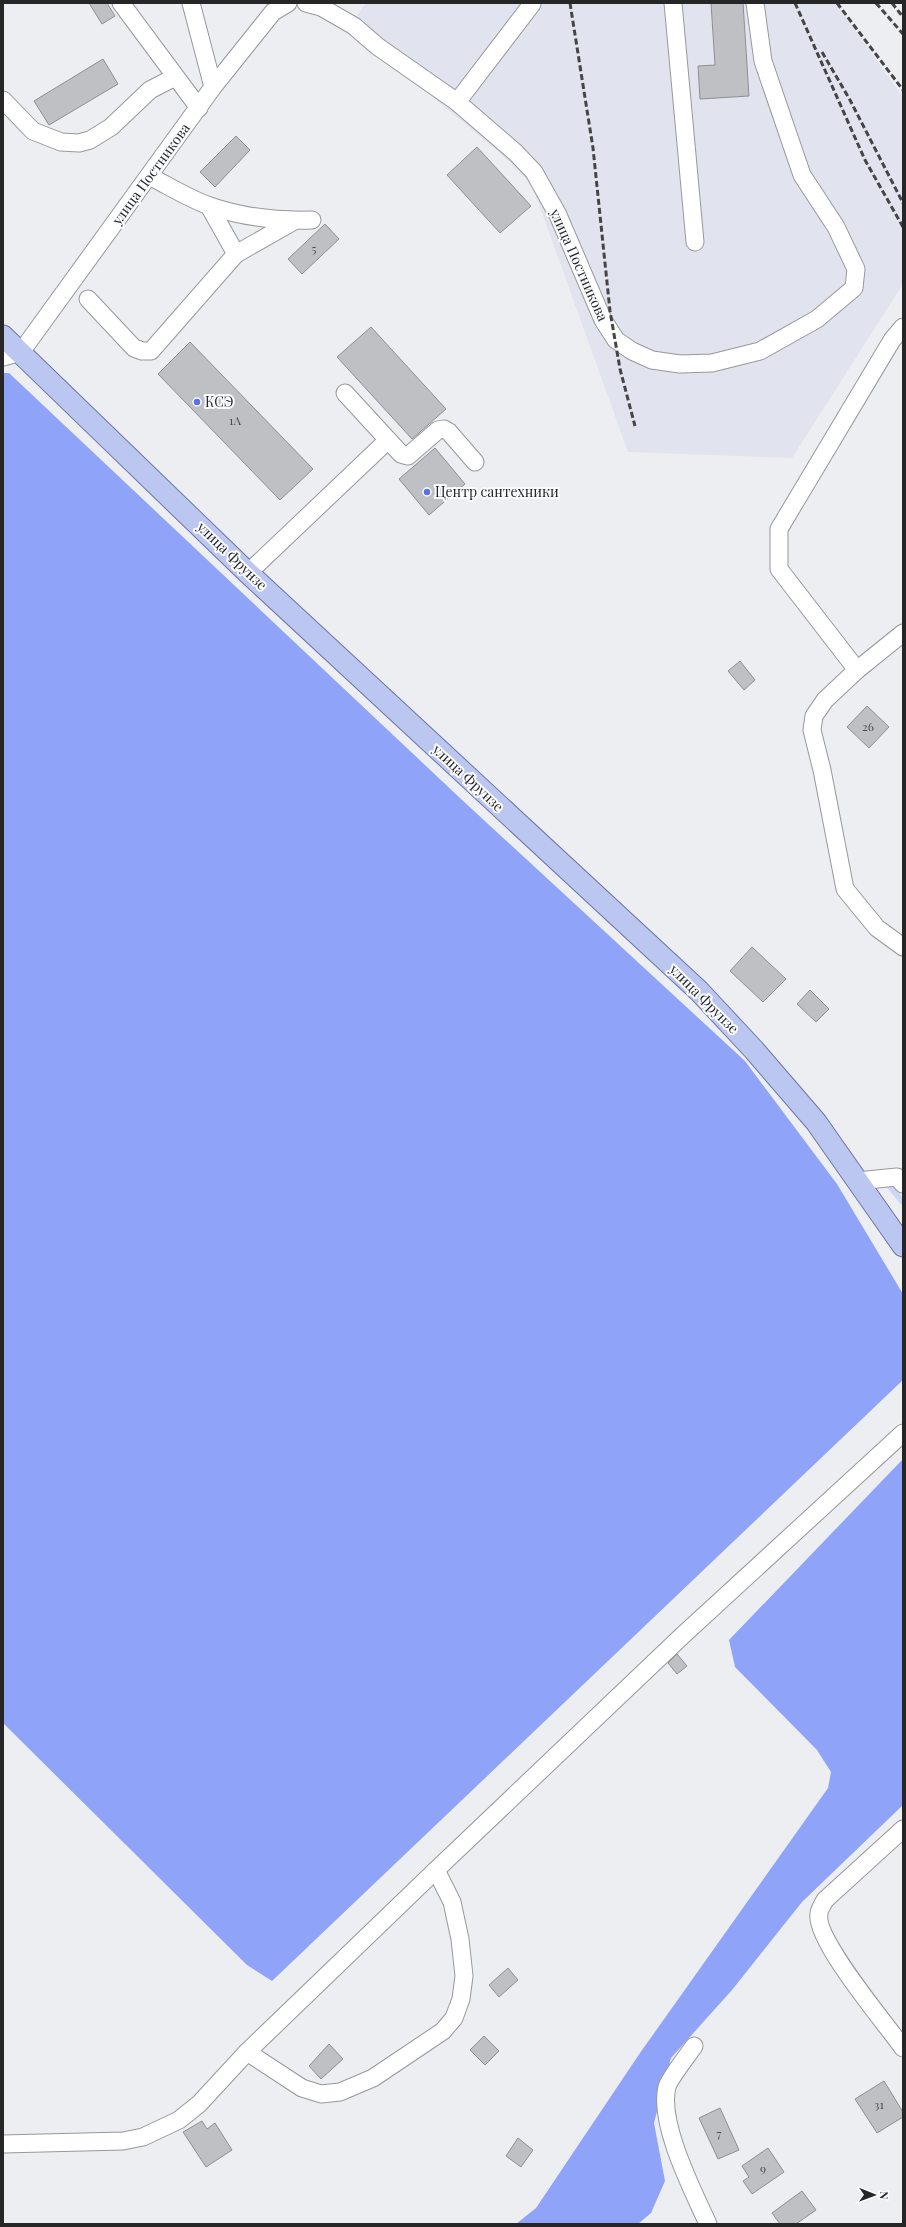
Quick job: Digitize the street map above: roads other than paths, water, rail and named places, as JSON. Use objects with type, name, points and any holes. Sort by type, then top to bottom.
[{"type":"main road","name":"улица Фрунзе","points":[[3,336],[12,354],[699,991],[754,1050],[816,1122],[903,1246]]},
{"type":"lane","points":[[121,3],[199,108]]},
{"type":"lane","points":[[191,3],[213,87]]},
{"type":"lane","name":"улица Постникова","points":[[12,354],[149,176],[213,87],[273,12],[288,3]]},
{"type":"lane","name":"улица Постникова","points":[[306,3],[321,7],[354,26],[377,46],[457,102],[516,153],[534,172],[558,215],[603,320],[616,340],[632,351],[652,360],[680,364],[712,363],[760,351],[817,319],[854,288],[856,269],[836,227],[802,175],[763,61],[755,3]]},
{"type":"lane","points":[[673,3],[695,242]]},
{"type":"lane","points":[[457,102],[532,4]]},
{"type":"lane","points":[[3,100],[33,131],[61,142],[79,143],[90,140],[111,127],[150,90],[175,77]]},
{"type":"lane","points":[[149,176],[209,206],[243,215],[294,221],[312,220]]},
{"type":"lane","points":[[209,206],[236,254]]},
{"type":"lane","points":[[88,299],[134,348],[142,351],[151,351],[236,254],[294,221]]},
{"type":"lane","points":[[857,670],[778,569],[779,529],[892,340],[903,327]]},
{"type":"lane","points":[[346,392],[401,454],[408,456],[438,430],[444,429],[450,432],[475,462]]},
{"type":"lane","points":[[248,574],[388,440]]},
{"type":"lane","points":[[903,633],[857,670],[825,700],[814,716],[812,730],[824,777],[845,889],[877,928],[903,947]]},
{"type":"lane","points":[[857,1181],[897,1177],[903,1184]]},
{"type":"lane","points":[[3,2144],[123,2141],[143,2137],[179,2120],[199,2104],[247,2052],[436,1870],[688,1631],[903,1433]]},
{"type":"lane","points":[[903,1829],[825,1900],[818,1914],[823,1934],[839,1961],[903,2048]]},
{"type":"lane","points":[[247,2052],[302,2088],[322,2094],[340,2092],[373,2078],[443,2031],[454,2018],[461,1999],[464,1976],[460,1939],[452,1902],[436,1870]]},
{"type":"lane","points":[[694,2046],[667,2087],[667,2111],[675,2147],[708,2224]]},
{"type":"railway","points":[[570,3],[593,148],[610,311],[620,369],[635,426]]},
{"type":"railway","points":[[795,3],[865,160],[903,227]]},
{"type":"railway","points":[[837,3],[903,90]]},
{"type":"railway","points":[[876,3],[903,34]]},
{"type":"railway","points":[[892,3],[903,17]]},
{"type":"railway","points":[[822,52],[850,100],[903,203]]},
{"type":"place","name":"КСЭ","points":[[197,402]]},
{"type":"place","name":"Центр сантехники","points":[[427,492]]}]
